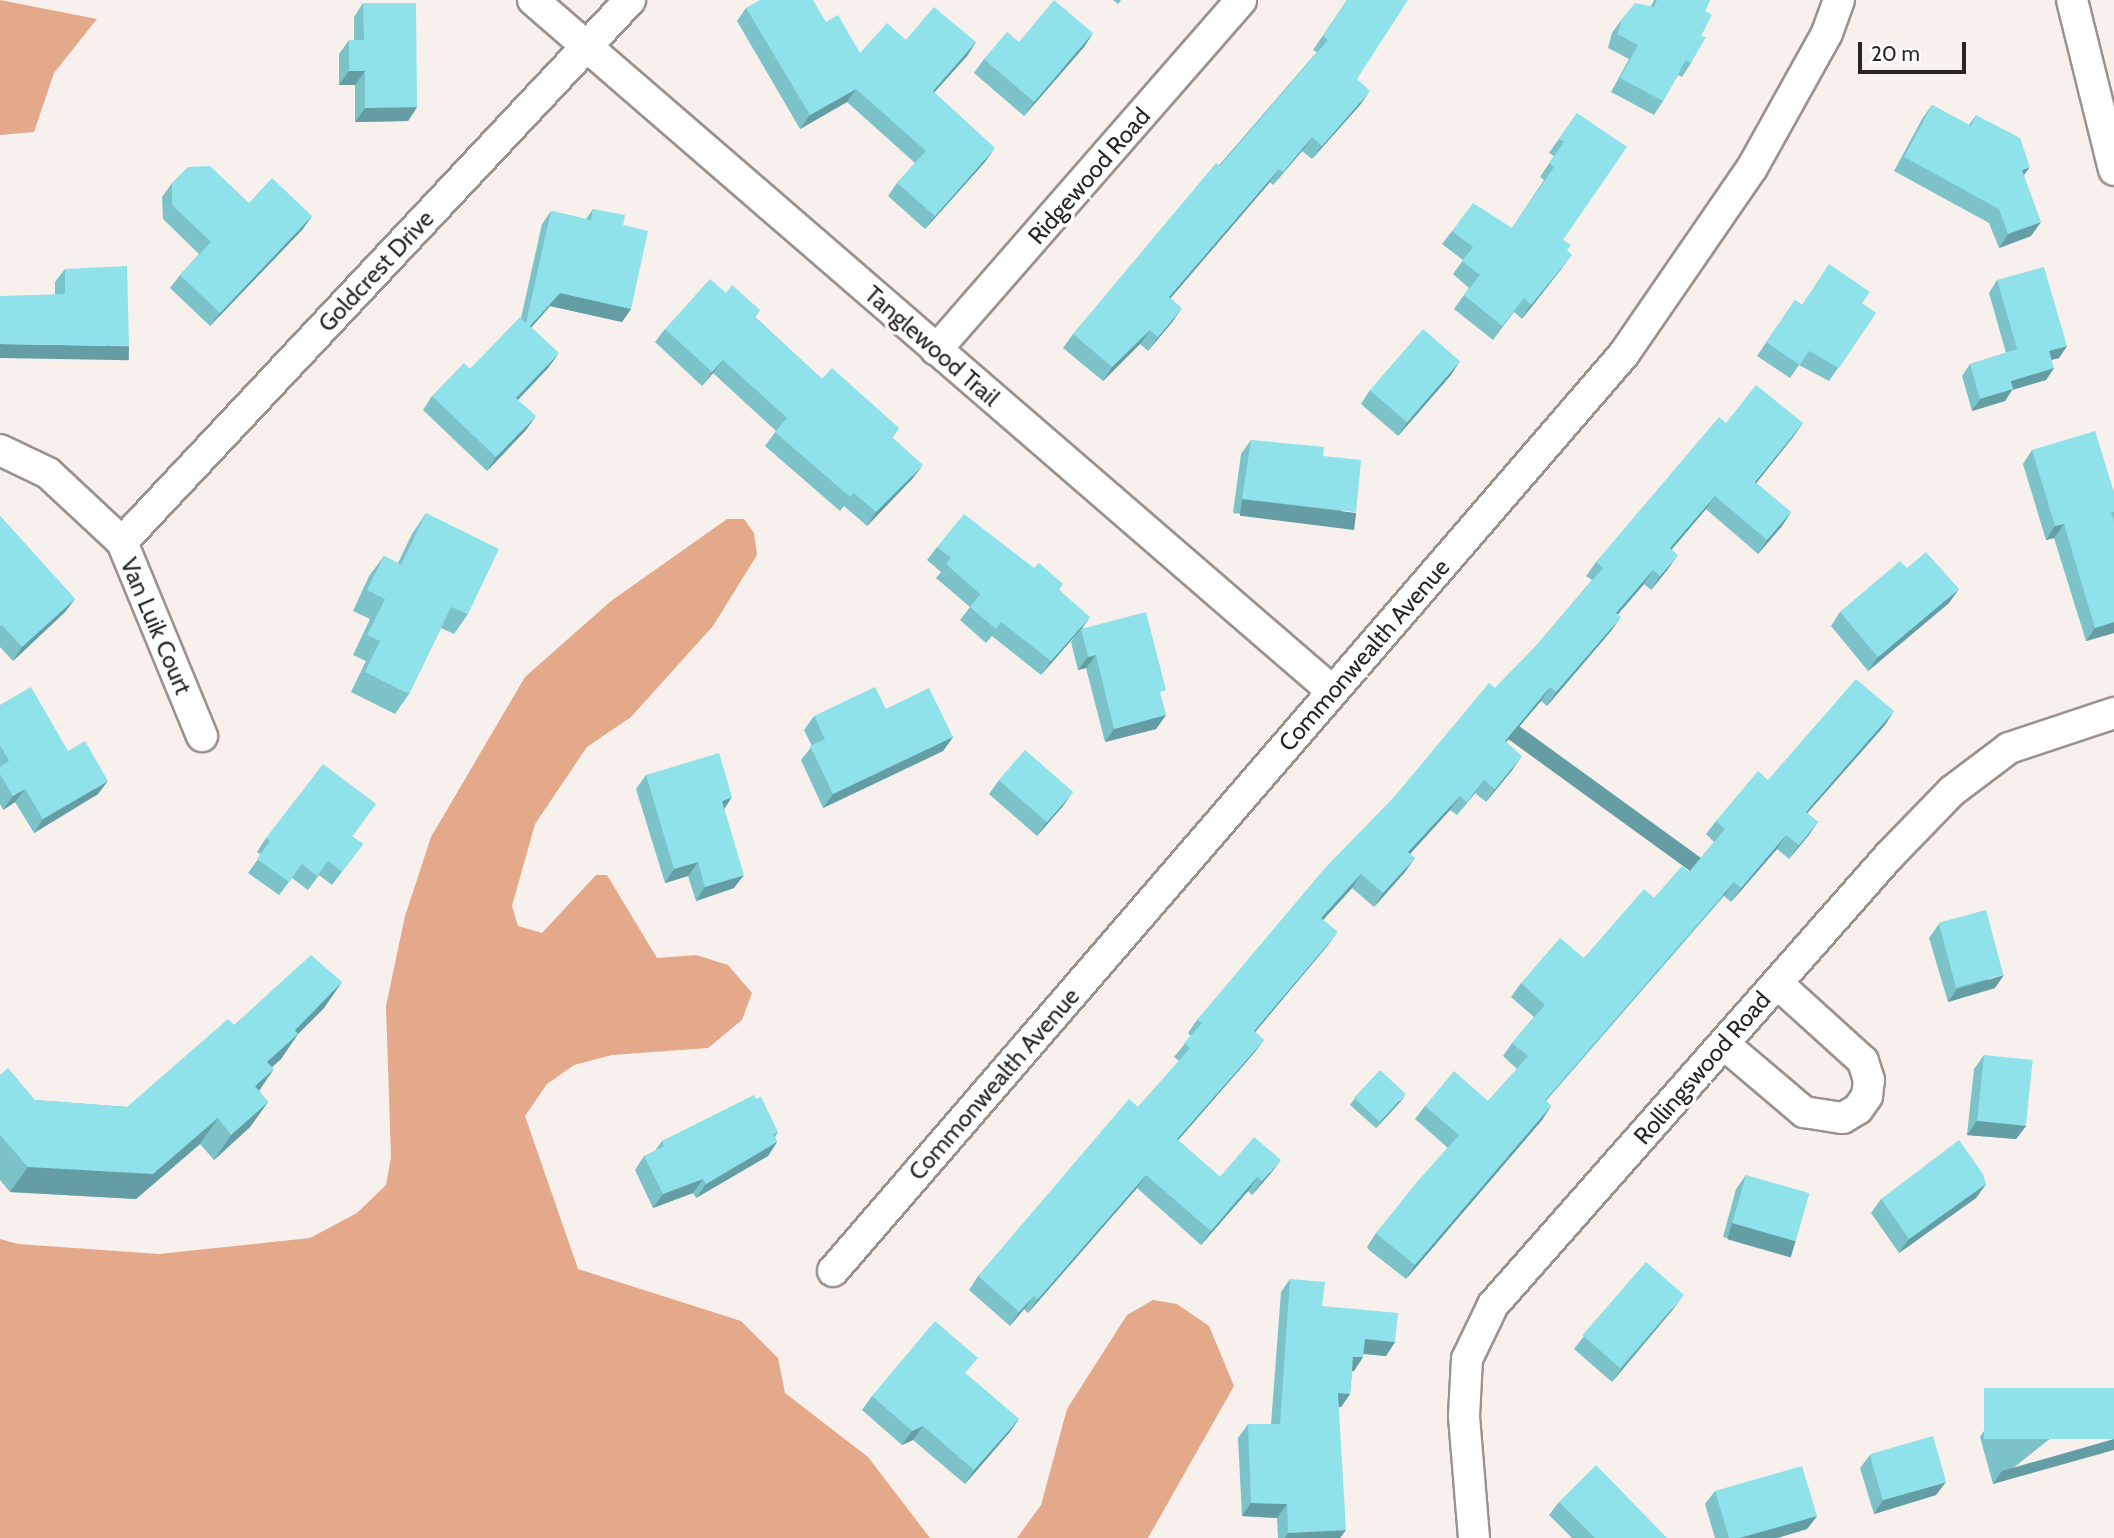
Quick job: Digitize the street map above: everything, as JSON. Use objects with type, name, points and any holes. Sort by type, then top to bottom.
[{"type":"street","name":"Tanglewood Trail","points":[[533,0],[1332,691]]},
{"type":"street","name":"Goldcrest Drive","points":[[122,542],[629,0]]},
{"type":"street","name":"Ridgewood Road","points":[[936,350],[1241,0]]},
{"type":"street","name":"Commonwealth Avenue","points":[[833,1271],[1623,354],[1662,302],[1752,168],[1826,33],[1839,0]]},
{"type":"street","points":[[2072,0],[2114,170]]},
{"type":"street","name":"Van Luik Court","points":[[0,450],[48,473],[122,542],[202,736]]},
{"type":"street","name":"Rollingswood Road","points":[[1474,1538],[1464,1416],[1467,1359],[1493,1305],[1726,1045],[1777,983],[1952,791],[2008,748],[2114,713]]},
{"type":"street","points":[[1726,1045],[1804,1112],[1843,1118],[1858,1109],[1867,1096],[1869,1080],[1863,1061],[1777,983]]},
{"type":"shaded area","points":[[0,0],[97,19],[54,73],[34,132],[0,135]]},
{"type":"shaded area","points":[[727,519],[744,519],[754,533],[757,555],[713,626],[631,717],[587,747],[535,824],[512,906],[518,926],[542,933],[596,875],[607,875],[657,958],[696,955],[728,965],[752,993],[742,1020],[708,1048],[612,1055],[574,1065],[547,1084],[525,1116],[578,1269],[741,1321],[778,1358],[785,1393],[868,1457],[930,1538],[0,1538],[0,1239],[18,1244],[159,1254],[310,1238],[357,1213],[386,1185],[391,1157],[386,1006],[405,916],[431,837],[525,677],[611,601]]},
{"type":"shaded area","points":[[1153,1300],[1177,1304],[1209,1326],[1234,1386],[1148,1538],[1017,1538],[1041,1505],[1067,1409],[1127,1315]]},
{"type":"building","points":[[760,0],[813,0],[826,22],[838,15],[860,53],[887,23],[906,40],[934,7],[976,42],[933,91],[995,148],[935,216],[897,183],[926,151],[856,89],[810,115],[746,8]]},
{"type":"building","points":[[1054,0],[1093,33],[1034,102],[984,59],[1007,32],[1019,42]]},
{"type":"building","points":[[1347,0],[1408,0],[1357,79],[1370,91],[1322,146],[1312,137],[1283,172],[1279,169],[1169,297],[1182,308],[1158,337],[1150,330],[1112,367],[1073,334],[1216,163],[1220,166],[1328,40],[1323,36]]},
{"type":"building","points":[[1657,0],[1710,0],[1705,11],[1712,15],[1701,36],[1706,37],[1691,63],[1686,60],[1663,101],[1620,78],[1638,45],[1617,34],[1622,19],[1635,3],[1654,7]]},
{"type":"building","points":[[363,3],[416,3],[417,107],[365,108],[365,71],[349,71],[349,40],[364,40]]},
{"type":"building","points":[[1932,105],[1971,126],[1976,115],[2020,138],[2030,167],[2022,170],[2041,222],[2008,234],[1999,209],[1904,157]]},
{"type":"building","points":[[1577,113],[1627,147],[1563,240],[1571,245],[1567,250],[1572,255],[1531,305],[1524,298],[1502,326],[1464,295],[1480,275],[1462,261],[1473,247],[1452,231],[1473,203],[1512,228],[1554,167],[1549,163],[1564,142],[1559,139]]},
{"type":"building","points":[[210,166],[249,203],[272,178],[312,216],[220,313],[180,275],[211,242],[172,205],[172,183],[188,167]]},
{"type":"building","points":[[593,209],[625,215],[623,225],[648,231],[631,309],[560,293],[530,326],[559,353],[516,398],[536,416],[496,457],[432,396],[464,363],[470,369],[520,317],[526,323],[551,211],[591,220]]},
{"type":"building","points":[[1829,264],[1870,292],[1862,303],[1876,313],[1839,368],[1809,351],[1800,365],[1766,342],[1795,300],[1802,305]]},
{"type":"building","points":[[127,266],[129,346],[0,344],[0,296],[65,294],[65,269]]},
{"type":"building","points":[[2044,267],[2067,346],[2049,351],[2054,368],[2011,381],[2013,389],[1980,399],[1970,364],[2017,349],[1997,280]]},
{"type":"building","points":[[710,279],[726,293],[732,285],[760,310],[754,317],[822,379],[832,368],[899,428],[892,437],[923,465],[876,512],[854,493],[850,497],[775,432],[787,418],[723,360],[712,372],[665,329]]},
{"type":"building","points":[[1423,329],[1460,361],[1407,422],[1370,390]]},
{"type":"building","points":[[1756,385],[1803,423],[1755,482],[1791,512],[1767,540],[1715,496],[1670,548],[1678,555],[1660,576],[1653,570],[1616,613],[1621,617],[1556,692],[1550,687],[1505,741],[1522,756],[1495,789],[1484,780],[1467,802],[1460,796],[1408,852],[1415,858],[1383,893],[1361,874],[1321,918],[1338,932],[1254,1031],[1264,1040],[1177,1139],[1220,1177],[1254,1137],[1281,1160],[1262,1181],[1257,1177],[1211,1231],[1146,1175],[1038,1299],[1034,1296],[1019,1312],[978,1276],[1129,1099],[1138,1107],[1190,1048],[1184,1043],[1202,1023],[1197,1020],[1325,868],[1395,796],[1489,683],[1495,688],[1536,646],[1603,568],[1596,562],[1719,417],[1726,423]]},
{"type":"building","points":[[2095,431],[2114,492],[2114,512],[2111,512],[2114,521],[2114,622],[2095,628],[2064,524],[2055,526],[2032,450]]},
{"type":"building","points":[[1251,440],[1324,447],[1323,456],[1361,460],[1356,512],[1242,499]]},
{"type":"building","points":[[426,513],[499,549],[468,614],[451,607],[409,694],[365,672],[380,641],[367,635],[385,599],[367,590],[384,556],[401,565]]},
{"type":"building","points":[[964,514],[1034,568],[1039,563],[1063,584],[1059,590],[1090,617],[1051,661],[1001,622],[996,629],[970,607],[980,594],[946,564],[951,558],[937,547]]},
{"type":"building","points":[[0,516],[75,599],[22,647],[2,625],[0,627]]},
{"type":"building","points":[[1926,552],[1959,589],[1878,657],[1840,612],[1900,561],[1907,568]]},
{"type":"building","points":[[1146,612],[1166,690],[1160,692],[1166,715],[1114,729],[1096,655],[1088,657],[1081,629]]},
{"type":"building","points":[[1856,679],[1894,711],[1806,812],[1818,822],[1799,845],[1786,835],[1741,888],[1734,882],[1545,1100],[1551,1106],[1415,1265],[1376,1233],[1459,1135],[1425,1106],[1454,1071],[1488,1101],[1528,1056],[1512,1043],[1545,1005],[1521,983],[1560,938],[1584,958],[1644,889],[1654,898],[1682,866],[1689,872],[1725,829],[1716,821],[1758,771],[1768,780]]},
{"type":"building","points":[[31,687],[68,751],[85,741],[108,781],[43,819],[25,789],[13,796],[0,774],[0,767],[9,761],[0,745],[0,705]]},
{"type":"building","points":[[875,687],[886,709],[929,688],[953,737],[833,794],[810,746],[825,739],[814,716]]},
{"type":"building","points":[[1025,750],[1073,792],[1047,822],[999,780]]},
{"type":"building","points":[[719,753],[732,797],[722,801],[744,875],[705,887],[698,862],[674,869],[646,775]]},
{"type":"building","points":[[323,764],[376,804],[352,837],[363,844],[342,872],[328,861],[317,876],[302,864],[289,882],[257,859],[270,841],[266,838]]},
{"type":"building","points":[[1986,910],[2003,975],[1956,987],[1939,923]]},
{"type":"building","points":[[311,955],[342,982],[295,1030],[298,1034],[267,1062],[274,1069],[255,1086],[268,1102],[231,1135],[218,1118],[153,1174],[28,1167],[0,1135],[0,1075],[8,1068],[35,1100],[127,1107],[228,1019],[234,1025]]},
{"type":"building","points":[[1984,1055],[2033,1060],[2026,1126],[1977,1121]]},
{"type":"building","points":[[1380,1070],[1406,1094],[1380,1122],[1354,1098]]},
{"type":"building","points":[[754,1095],[756,1099],[761,1097],[778,1132],[773,1134],[777,1142],[706,1184],[703,1179],[663,1194],[644,1156],[664,1146],[662,1141]]},
{"type":"building","points":[[1959,1140],[1983,1174],[1986,1184],[1909,1239],[1881,1199]]},
{"type":"building","points":[[1746,1175],[1809,1193],[1796,1241],[1732,1223]]},
{"type":"building","points":[[1646,1262],[1684,1295],[1620,1368],[1582,1335]]},
{"type":"building","points":[[1290,1279],[1325,1282],[1322,1306],[1398,1313],[1395,1342],[1365,1339],[1363,1357],[1353,1357],[1350,1394],[1338,1393],[1346,1530],[1288,1533],[1287,1504],[1251,1503],[1248,1424],[1280,1424]]},
{"type":"building","points":[[935,1321],[978,1358],[965,1373],[1019,1419],[974,1470],[923,1426],[912,1431],[872,1396]]},
{"type":"building","points":[[1984,1388],[2114,1388],[2114,1439],[1984,1439]]},
{"type":"building","points":[[1933,1436],[1946,1482],[1883,1500],[1870,1454]]},
{"type":"building","points":[[1596,1465],[1667,1538],[1595,1538],[1559,1502]]},
{"type":"building","points":[[1802,1466],[1817,1516],[1739,1538],[1729,1538],[1715,1491]]}]
